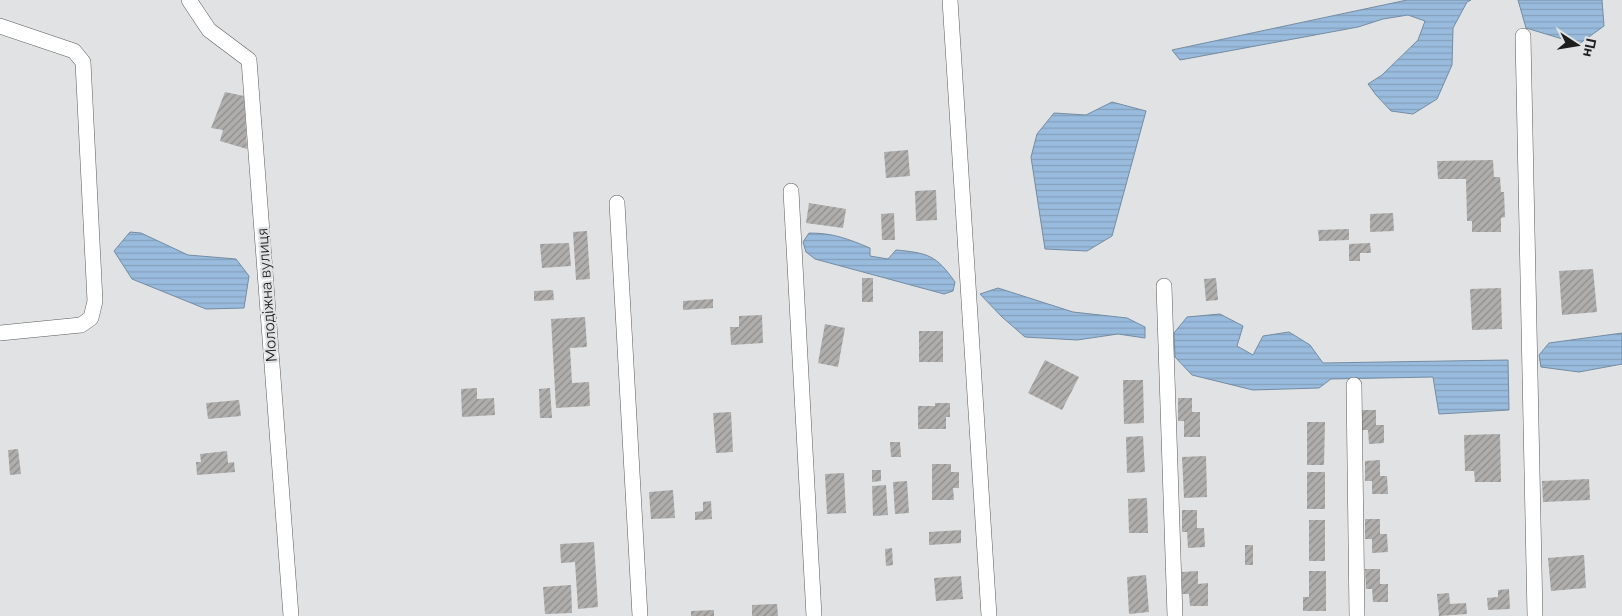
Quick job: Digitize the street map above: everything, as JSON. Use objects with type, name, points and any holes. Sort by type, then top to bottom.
[{"type":"street","name":"Молодіжна вулиця","points":[[189,0],[209,30],[249,60],[290,616]]},
{"type":"street","points":[[950,0],[989,616]]},
{"type":"street","points":[[0,26],[74,51],[82,62],[95,301],[91,318],[81,325],[0,333]]},
{"type":"street","points":[[1524,36],[1536,616]]},
{"type":"street","points":[[791,191],[814,616]]},
{"type":"street","points":[[617,203],[640,616]]},
{"type":"street","points":[[1164,286],[1175,616]]},
{"type":"street","points":[[1354,385],[1357,616]]},
{"type":"water","points":[[1407,0],[1471,0],[1467,2],[1453,28],[1452,65],[1437,99],[1413,114],[1391,111],[1368,84],[1382,75],[1418,40],[1425,21],[1408,15],[1383,19],[1358,27],[1180,60],[1172,50]]},
{"type":"water","points":[[1518,0],[1602,0],[1604,26],[1579,44],[1526,28]]},
{"type":"water","points":[[1112,102],[1146,111],[1112,236],[1087,251],[1045,249],[1031,157],[1037,134],[1054,113],[1086,115]]},
{"type":"water","points":[[130,232],[141,233],[188,255],[236,259],[249,276],[244,308],[206,309],[132,279],[114,251]]},
{"type":"water","points":[[809,233],[833,235],[855,242],[870,248],[870,256],[888,259],[896,250],[924,254],[936,261],[948,273],[955,282],[953,291],[944,294],[815,259],[806,252],[803,242]]},
{"type":"water","points":[[998,288],[1073,312],[1127,318],[1145,327],[1145,338],[1118,334],[1077,340],[1025,337],[980,294]]},
{"type":"water","points":[[1220,314],[1243,326],[1237,346],[1253,355],[1263,336],[1289,332],[1310,345],[1323,363],[1508,360],[1509,410],[1439,414],[1433,377],[1331,379],[1319,388],[1253,390],[1192,375],[1175,357],[1174,333],[1187,317]]},
{"type":"water","points":[[1622,333],[1622,364],[1579,372],[1541,367],[1539,355],[1549,343]]},
{"type":"building","points":[[225,92],[244,96],[247,149],[220,141],[223,130],[211,128]]},
{"type":"building","points":[[908,150],[910,176],[886,178],[884,152]]},
{"type":"building","points":[[1493,160],[1494,177],[1500,177],[1501,192],[1504,192],[1505,217],[1501,218],[1501,232],[1472,232],[1472,221],[1467,221],[1466,179],[1438,179],[1437,161]]},
{"type":"building","points":[[936,190],[937,220],[916,221],[915,191]]},
{"type":"building","points":[[809,203],[846,209],[843,228],[806,223]]},
{"type":"building","points":[[894,213],[895,240],[882,240],[881,214]]},
{"type":"building","points":[[1393,213],[1394,231],[1370,232],[1370,214]]},
{"type":"building","points":[[1349,229],[1349,240],[1319,241],[1318,230]]},
{"type":"building","points":[[587,231],[590,279],[576,280],[573,232]]},
{"type":"building","points":[[569,243],[571,266],[542,268],[540,244]]},
{"type":"building","points":[[1370,243],[1371,253],[1360,253],[1360,261],[1349,261],[1349,244]]},
{"type":"building","points":[[1593,269],[1597,312],[1562,315],[1559,271]]},
{"type":"building","points":[[862,278],[873,278],[873,302],[862,302]]},
{"type":"building","points":[[1216,278],[1218,300],[1206,301],[1204,279]]},
{"type":"building","points":[[1501,288],[1502,329],[1472,330],[1470,289]]},
{"type":"building","points":[[553,290],[554,300],[534,301],[534,291]]},
{"type":"building","points":[[713,299],[713,308],[683,310],[683,301]]},
{"type":"building","points":[[762,315],[763,343],[731,345],[730,327],[739,327],[739,316]]},
{"type":"building","points":[[585,317],[587,347],[570,348],[572,383],[589,382],[590,406],[556,408],[551,319]]},
{"type":"building","points":[[825,324],[845,328],[838,367],[818,363]]},
{"type":"building","points":[[919,331],[943,331],[943,362],[919,362]]},
{"type":"building","points":[[1045,360],[1079,377],[1062,410],[1028,393]]},
{"type":"building","points":[[1123,380],[1143,380],[1144,423],[1124,424]]},
{"type":"building","points":[[477,388],[477,399],[494,398],[495,415],[462,417],[461,389]]},
{"type":"building","points":[[550,388],[552,418],[540,418],[539,389]]},
{"type":"building","points":[[1178,398],[1192,398],[1192,412],[1200,412],[1200,437],[1184,437],[1184,421],[1178,421]]},
{"type":"building","points":[[239,400],[241,416],[208,419],[206,403]]},
{"type":"building","points":[[935,403],[950,403],[950,417],[946,417],[946,429],[918,429],[918,406],[935,406]]},
{"type":"building","points":[[1361,410],[1376,410],[1376,425],[1384,425],[1384,443],[1369,444],[1368,430],[1362,430]]},
{"type":"building","points":[[731,412],[733,452],[716,453],[713,413]]},
{"type":"building","points":[[1307,422],[1325,422],[1324,465],[1307,465]]},
{"type":"building","points":[[1500,434],[1501,482],[1475,482],[1474,471],[1465,471],[1464,435]]},
{"type":"building","points":[[1143,436],[1145,472],[1127,473],[1126,437]]},
{"type":"building","points":[[890,442],[900,442],[901,457],[891,457]]},
{"type":"building","points":[[18,449],[21,474],[10,475],[8,450]]},
{"type":"building","points":[[227,451],[228,463],[234,462],[235,472],[197,475],[196,462],[201,462],[200,454]]},
{"type":"building","points":[[1206,456],[1207,497],[1184,498],[1182,457]]},
{"type":"building","points":[[1380,460],[1380,476],[1387,476],[1388,494],[1372,494],[1372,481],[1365,481],[1365,461]]},
{"type":"building","points":[[932,464],[951,464],[951,472],[959,472],[959,488],[953,488],[954,500],[932,500]]},
{"type":"building","points":[[872,470],[881,470],[881,481],[872,482]]},
{"type":"building","points":[[1307,472],[1325,472],[1325,509],[1307,509]]},
{"type":"building","points":[[844,473],[846,513],[827,514],[825,474]]},
{"type":"building","points":[[1589,479],[1590,500],[1543,502],[1542,481]]},
{"type":"building","points":[[907,481],[909,513],[895,514],[893,482]]},
{"type":"building","points":[[886,485],[888,515],[873,516],[872,486]]},
{"type":"building","points":[[673,490],[675,518],[651,519],[649,492]]},
{"type":"building","points":[[1147,498],[1148,533],[1129,533],[1128,499]]},
{"type":"building","points":[[711,501],[712,519],[695,520],[695,512],[703,511],[703,502]]},
{"type":"building","points":[[1182,510],[1197,510],[1197,528],[1204,528],[1205,547],[1188,548],[1187,532],[1182,532]]},
{"type":"building","points":[[1365,519],[1380,519],[1380,534],[1387,534],[1388,552],[1372,553],[1372,539],[1365,539]]},
{"type":"building","points":[[1309,520],[1325,520],[1325,561],[1309,561]]},
{"type":"building","points":[[961,530],[961,543],[929,545],[929,532]]},
{"type":"building","points":[[594,542],[598,607],[578,609],[575,562],[561,563],[560,544]]},
{"type":"building","points":[[1245,545],[1253,545],[1253,565],[1245,565]]},
{"type":"building","points":[[892,548],[893,565],[886,566],[885,549]]},
{"type":"building","points":[[1584,555],[1586,588],[1551,591],[1548,558]]},
{"type":"building","points":[[1365,569],[1380,569],[1380,584],[1388,584],[1388,602],[1373,602],[1372,589],[1366,589]]},
{"type":"building","points":[[1198,571],[1198,584],[1208,583],[1208,606],[1190,606],[1189,594],[1182,594],[1182,572]]},
{"type":"building","points":[[1309,571],[1326,571],[1326,611],[1303,611],[1303,597],[1309,597]]},
{"type":"building","points":[[1146,575],[1149,612],[1129,614],[1127,577]]},
{"type":"building","points":[[961,576],[963,599],[936,601],[934,578]]},
{"type":"building","points":[[571,585],[572,613],[545,614],[543,587]]},
{"type":"building","points":[[1509,589],[1510,609],[1488,610],[1487,598],[1498,597],[1498,590]]},
{"type":"building","points":[[1449,593],[1450,604],[1466,603],[1467,614],[1439,616],[1437,594]]},
{"type":"building","points":[[777,604],[778,616],[752,616],[752,605]]},
{"type":"building","points":[[714,610],[714,616],[691,616],[691,611]]}]
